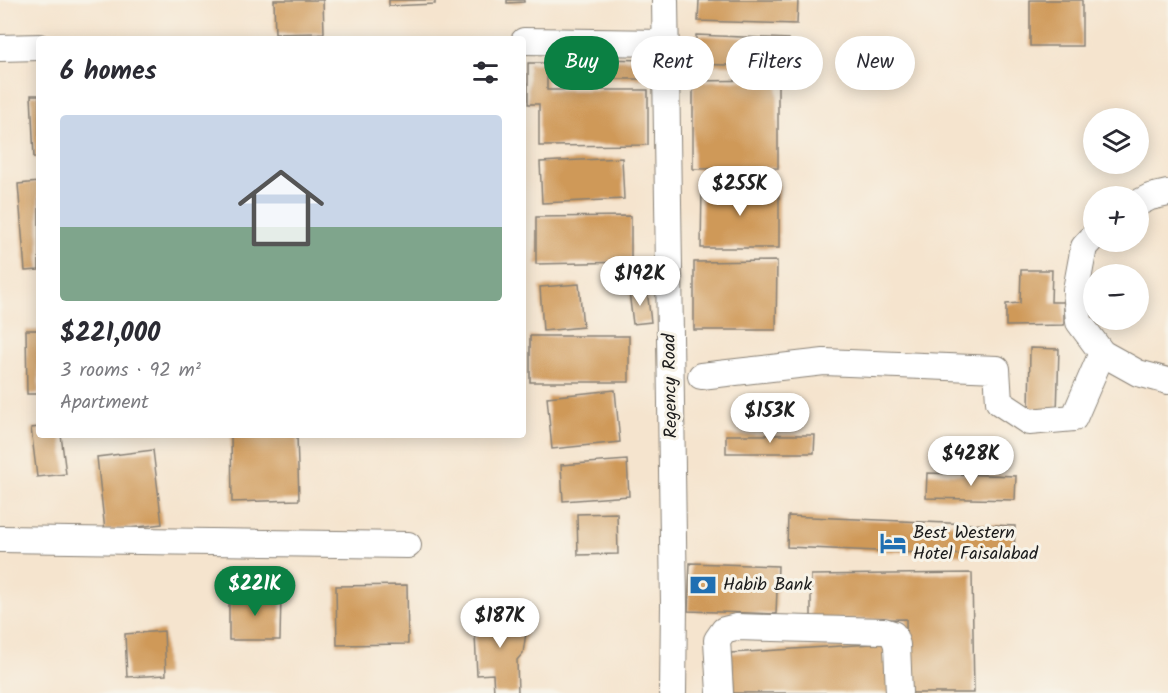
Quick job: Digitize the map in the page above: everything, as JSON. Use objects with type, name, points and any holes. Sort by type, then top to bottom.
[{"type":"street","name":"Regency Road","points":[[664,36],[665,0]]},
{"type":"street","points":[[526,41],[631,43]]},
{"type":"street","points":[[0,48],[36,47]]},
{"type":"street","name":"Regency Road","points":[[665,90],[674,594],[673,693]]},
{"type":"street","points":[[1149,197],[1168,194]]},
{"type":"street","points":[[1083,252],[1076,290],[1079,322],[1102,353],[1138,373],[1168,381]]},
{"type":"street","points":[[701,376],[824,362],[997,369],[999,402],[1029,422],[1074,418],[1102,353]]},
{"type":"street","points":[[0,539],[408,545]]},
{"type":"street","points":[[720,693],[717,640],[724,630],[736,627],[884,631],[893,634],[897,645],[899,693]]},
{"type":"building","points":[[274,0],[323,0],[324,33],[275,34]]},
{"type":"building","points":[[389,0],[435,0],[435,4],[389,6]]},
{"type":"building","points":[[507,0],[524,0],[524,2],[507,3]]},
{"type":"building","points":[[699,0],[798,0],[797,24],[698,21]]},
{"type":"building","points":[[1030,0],[1082,0],[1082,46],[1030,46]]},
{"type":"building","points":[[696,35],[726,36],[726,65],[714,65],[714,36]]},
{"type":"building","points":[[619,59],[631,60],[631,79],[619,79]]},
{"type":"building","points":[[528,63],[544,63],[544,90],[648,90],[648,145],[539,146],[539,104],[528,104]]},
{"type":"building","points":[[714,81],[726,81],[726,90],[778,90],[778,168],[693,169],[693,90],[714,90]]},
{"type":"building","points":[[31,95],[36,95],[36,158],[34,158]]},
{"type":"building","points":[[622,158],[624,199],[542,203],[540,162]]},
{"type":"building","points":[[36,182],[36,270],[25,271],[18,184]]},
{"type":"building","points":[[702,185],[779,185],[779,248],[701,248]]},
{"type":"building","points":[[631,216],[631,262],[536,264],[536,217]]},
{"type":"building","points":[[777,261],[776,330],[694,330],[694,262]]},
{"type":"building","points":[[1021,270],[1052,270],[1051,302],[1064,302],[1064,325],[1006,326],[1006,304],[1020,303]]},
{"type":"building","points":[[579,284],[583,327],[543,331],[540,287]]},
{"type":"building","points":[[647,290],[651,322],[633,324],[629,292]]},
{"type":"building","points":[[26,330],[36,330],[36,394],[27,394]]},
{"type":"building","points":[[530,336],[629,336],[629,382],[530,382]]},
{"type":"building","points":[[1030,348],[1059,349],[1057,413],[1029,413]]},
{"type":"building","points":[[615,390],[620,442],[552,449],[547,397]]},
{"type":"building","points":[[36,427],[36,438],[61,438],[66,474],[37,477],[31,428]]},
{"type":"building","points":[[726,435],[815,435],[814,453],[726,453]]},
{"type":"building","points":[[231,438],[297,438],[299,500],[232,502]]},
{"type":"building","points":[[153,450],[162,524],[105,531],[97,457]]},
{"type":"building","points":[[627,460],[629,496],[563,501],[561,465]]},
{"type":"building","points":[[927,473],[1016,476],[1015,500],[926,498]]},
{"type":"building","points":[[617,513],[618,554],[578,555],[577,514]]},
{"type":"building","points":[[788,516],[1015,526],[1014,557],[787,547]]},
{"type":"building","points":[[690,563],[778,566],[776,614],[688,611]]},
{"type":"building","points":[[972,573],[974,693],[907,693],[906,619],[811,620],[811,575]]},
{"type":"building","points":[[407,585],[408,644],[337,645],[336,586]]},
{"type":"building","points":[[229,593],[281,594],[280,640],[229,640]]},
{"type":"building","points":[[515,613],[527,626],[523,653],[517,660],[518,693],[494,693],[493,674],[477,675],[474,615]]},
{"type":"building","points":[[164,631],[166,675],[127,677],[125,634]]},
{"type":"building","points":[[887,643],[890,693],[733,693],[731,653]]},
{"type":"place","name":"Best Western Hotel Faisalabad","points":[[893,543]]},
{"type":"place","name":"Habib Bank","points":[[703,585]]}]
